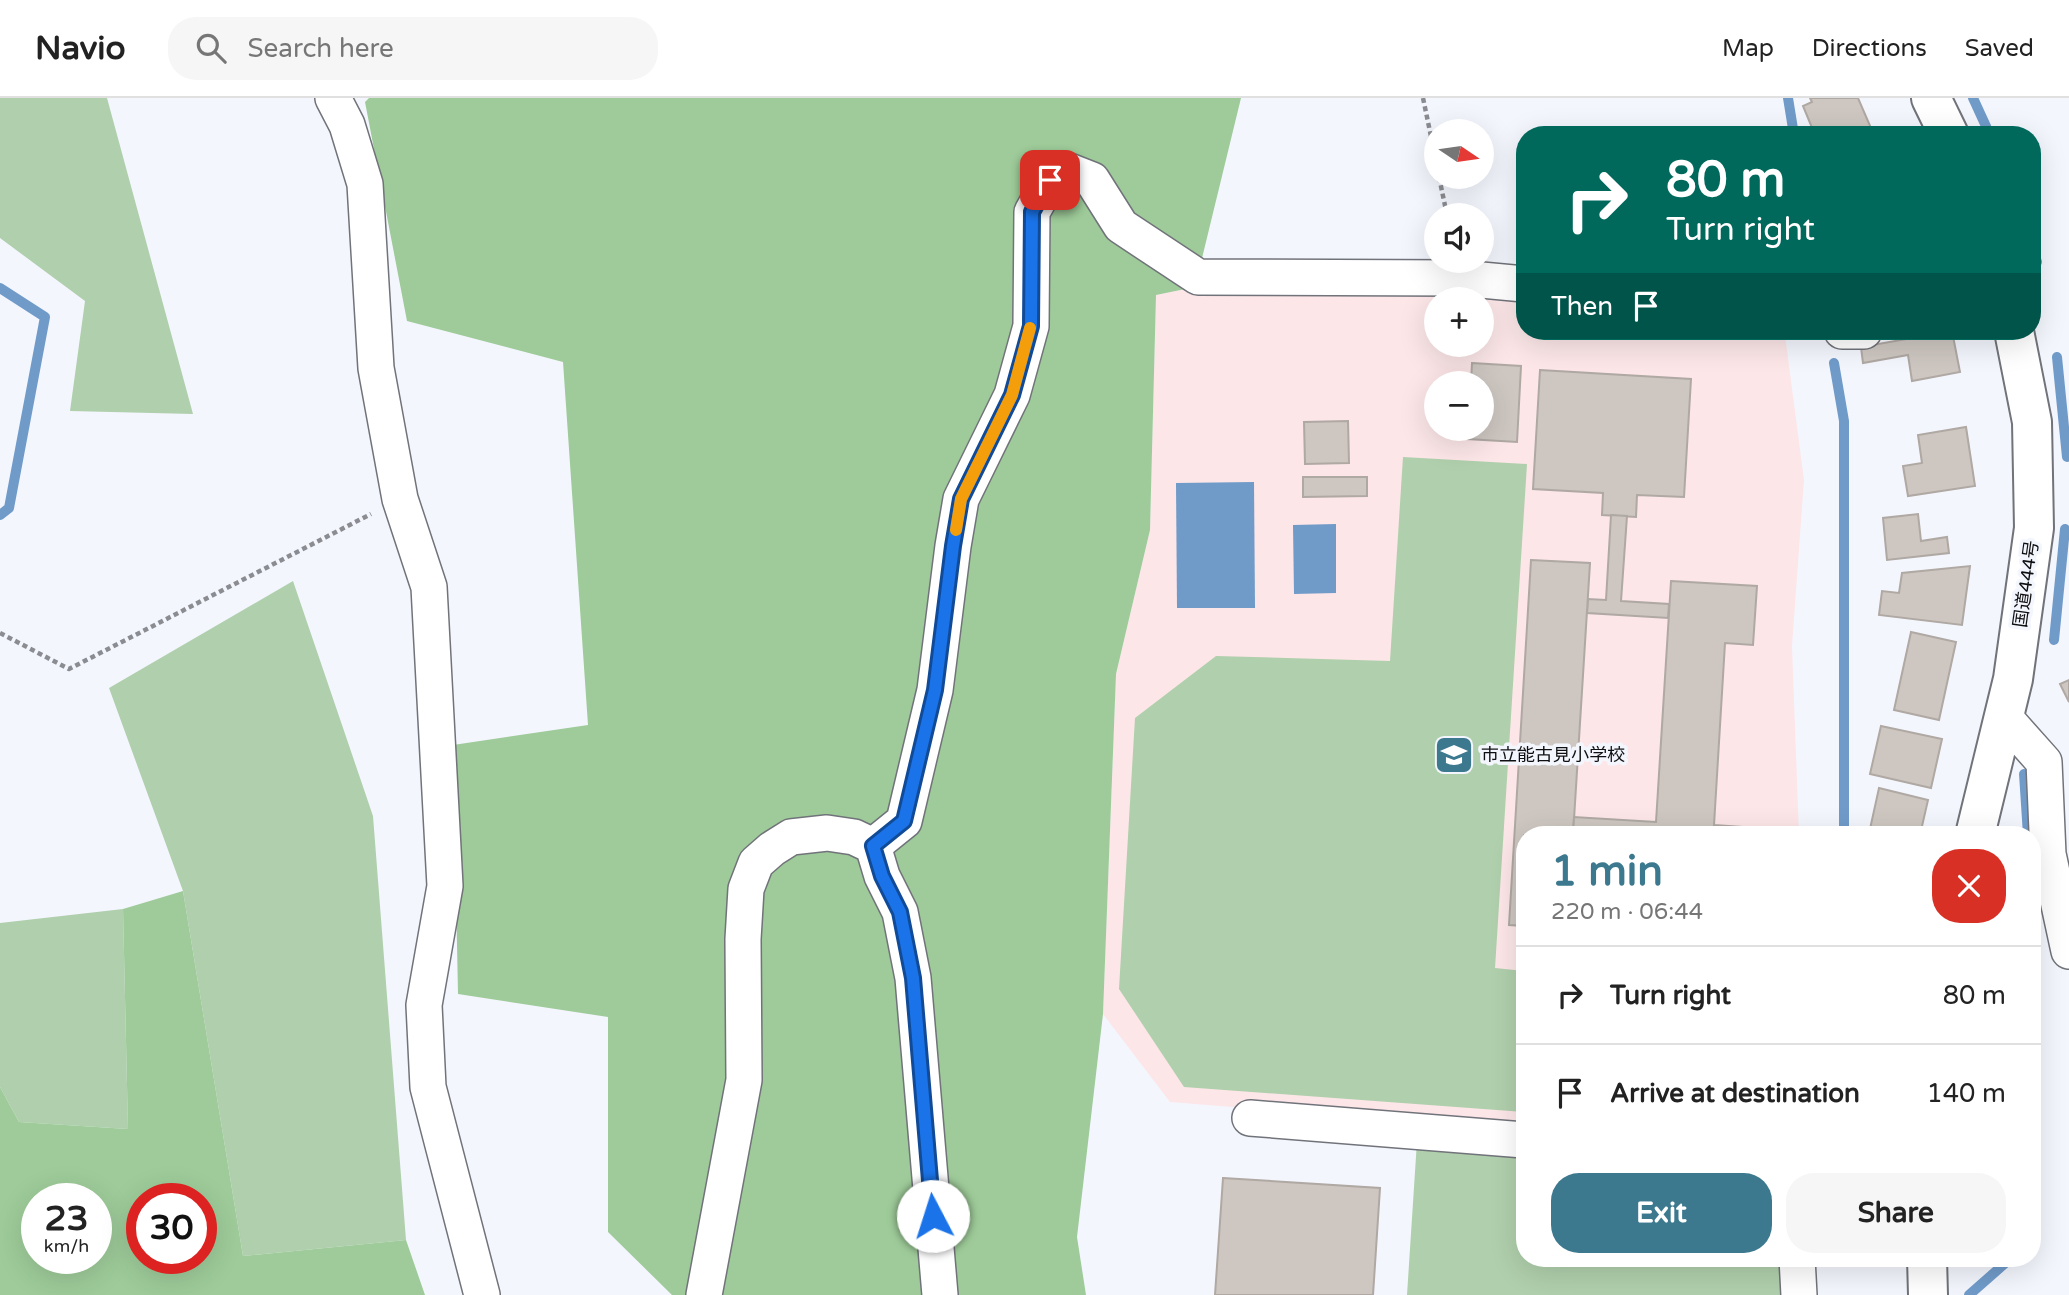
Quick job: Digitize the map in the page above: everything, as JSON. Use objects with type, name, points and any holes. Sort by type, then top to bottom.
[{"type":"highway","points":[[1931,98],[1945,126]]},
{"type":"highway","name":"国道444号","points":[[1977,826],[2013,679],[2034,528],[2032,422],[2016,340]]},
{"type":"highway","points":[[1927,1267],[1928,1295]]},
{"type":"street","points":[[333,98],[347,125],[365,184],[376,368],[400,499],[429,587],[445,886],[424,1005],[429,1087],[482,1295]]},
{"type":"street","points":[[873,846],[904,821],[935,690],[961,499],[1012,395],[1031,326],[1032,212],[1050,180],[1069,171],[1092,180],[1121,226],[1198,276],[1460,278],[1516,283]]},
{"type":"street","points":[[2004,717],[2044,762],[2048,855],[2069,951]]},
{"type":"street","points":[[704,1295],[744,1080],[743,939],[747,889],[756,863],[772,849],[791,837],[827,833],[854,837],[873,846],[882,876],[900,912],[913,978],[940,1295]]},
{"type":"street","points":[[1250,1118],[1516,1139]]},
{"type":"street","points":[[1797,1267],[1799,1295]]},
{"type":"path","points":[[1423,98],[1427,119]]},
{"type":"path","points":[[0,634],[69,669],[400,499]]},
{"type":"shaded area","name":"市立能古見小学校","points":[[1195,287],[1424,290],[1424,357],[1494,357],[1494,291],[1516,291],[1516,340],[1786,340],[1804,480],[1792,646],[1799,826],[1516,826],[1516,1130],[1170,1102],[1103,1014],[1116,674],[1150,530],[1156,295]]},
{"type":"green space","points":[[0,98],[107,98],[193,414],[70,411],[85,301],[0,238]]},
{"type":"green space","points":[[369,98],[1241,98],[1195,287],[1156,295],[1150,530],[1116,674],[1103,1014],[1077,1237],[1086,1295],[672,1295],[608,1232],[608,1017],[458,994],[453,745],[588,725],[563,362],[407,321],[365,102]]},
{"type":"green space","points":[[1403,457],[1527,464],[1495,968],[1516,970],[1516,1111],[1184,1087],[1119,989],[1135,718],[1216,656],[1390,661]]},
{"type":"green space","points":[[293,581],[373,816],[406,1240],[243,1256],[183,891],[109,688]]},
{"type":"green space","points":[[183,891],[243,1256],[406,1240],[425,1295],[0,1295],[0,1087],[19,1122],[128,1129],[123,909]]},
{"type":"green space","points":[[123,909],[128,1129],[19,1122],[0,1087],[0,923]]},
{"type":"green space","points":[[1417,1141],[1516,1150],[1516,1267],[1781,1267],[1781,1295],[1407,1295]]},
{"type":"water","points":[[1254,482],[1255,608],[1177,608],[1176,483]]},
{"type":"water","points":[[1336,524],[1336,593],[1294,594],[1293,525]]},
{"type":"building","points":[[1810,98],[1858,98],[1870,126],[1811,126],[1803,106],[1812,102]]},
{"type":"building","points":[[1901,340],[1954,340],[1960,372],[1912,381],[1908,355],[1863,363],[1861,347]]},
{"type":"building","points":[[1472,363],[1521,366],[1517,442],[1494,441],[1494,371],[1472,371]]},
{"type":"building","points":[[1540,370],[1691,379],[1684,497],[1637,495],[1636,517],[1602,515],[1603,493],[1533,489]]},
{"type":"building","points":[[1348,421],[1349,463],[1305,464],[1304,422]]},
{"type":"building","points":[[1966,427],[1975,486],[1908,496],[1903,466],[1922,463],[1918,435]]},
{"type":"building","points":[[1303,477],[1367,477],[1367,496],[1303,497]]},
{"type":"building","points":[[1918,514],[1921,541],[1947,537],[1949,553],[1887,560],[1883,518]]},
{"type":"building","points":[[1611,515],[1627,516],[1621,601],[1669,604],[1668,618],[1587,613],[1588,599],[1606,600]]},
{"type":"building","points":[[1531,560],[1590,563],[1574,826],[1516,826],[1516,925],[1509,925]]},
{"type":"building","points":[[1970,566],[1962,625],[1879,615],[1882,591],[1899,593],[1902,573]]},
{"type":"building","points":[[1671,581],[1757,586],[1753,645],[1725,643],[1714,825],[1728,826],[1574,826],[1574,817],[1656,822]]},
{"type":"building","points":[[1911,632],[1956,642],[1939,720],[1894,710]]},
{"type":"building","points":[[2069,680],[2069,702],[2060,684]]},
{"type":"building","points":[[1881,726],[1942,739],[1931,788],[1870,774]]},
{"type":"building","points":[[1879,788],[1928,800],[1922,826],[1871,826]]},
{"type":"building","points":[[1223,1178],[1380,1188],[1373,1295],[1215,1295]]},
{"type":"waterway","points":[[1788,98],[1793,126]]},
{"type":"waterway","points":[[1973,98],[1986,126]]},
{"type":"waterway","points":[[0,288],[45,317],[9,508],[0,515]]},
{"type":"waterway","points":[[2057,357],[2067,457]]},
{"type":"waterway","points":[[1834,363],[1844,421],[1844,826]]},
{"type":"waterway","points":[[2054,640],[2065,529]]},
{"type":"waterway","points":[[2024,774],[2027,826]]},
{"type":"waterway","points":[[1969,1295],[2001,1267]]},
{"type":"slow traffic","points":[[956,530],[961,499],[1012,395],[1030,328]]},
{"type":"place","name":"市立能古見小学校","points":[[1454,755]]},
{"type":"route","points":[[933,1216],[913,978],[900,912],[882,876],[873,846],[904,821],[935,690],[961,499],[1012,395],[1031,326],[1032,212],[1050,180]]}]
